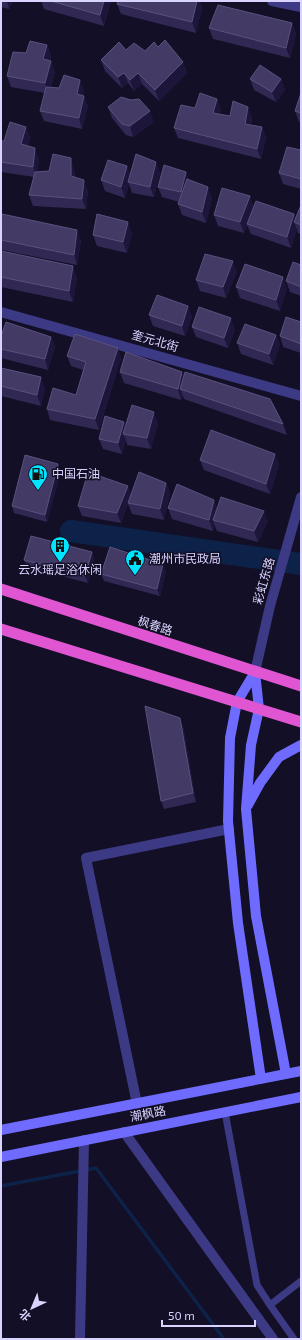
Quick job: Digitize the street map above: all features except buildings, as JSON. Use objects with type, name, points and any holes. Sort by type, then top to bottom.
[{"type":"highway","name":"枫春路","points":[[1,590],[301,686]]},
{"type":"highway","points":[[1,628],[301,722]]},
{"type":"main road","points":[[255,672],[237,702],[230,738],[229,829],[238,923],[261,1080]]},
{"type":"main road","points":[[255,672],[259,709],[251,745],[246,809],[256,916],[286,1074]]},
{"type":"main road","points":[[246,809],[260,783],[279,757],[301,744]]},
{"type":"main road","name":"潮枫路","points":[[1,1130],[301,1071]]},
{"type":"main road","name":"潮枫路","points":[[1,1157],[301,1097]]},
{"type":"street","points":[[272,1],[301,7]]},
{"type":"street","name":"奎元北街","points":[[1,312],[301,396]]},
{"type":"street","name":"彩虹东路","points":[[255,672],[270,606],[301,497]]},
{"type":"street","points":[[137,1104],[86,858],[229,829]]},
{"type":"street","points":[[124,1132],[272,1339]]},
{"type":"street","points":[[80,1339],[84,1140]]},
{"type":"lane","points":[[225,1112],[257,1285],[294,1339]]},
{"type":"lane","points":[[270,1305],[301,1281]]},
{"type":"waterway","points":[[71,531],[301,564]]},
{"type":"waterway","points":[[1,1186],[96,1168],[224,1339]]},
{"type":"place","name":"中国石油","points":[[38,491]]},
{"type":"place","name":"云水瑶足浴休闲","points":[[60,563]]},
{"type":"place","name":"潮州市民政局","points":[[135,576]]}]
